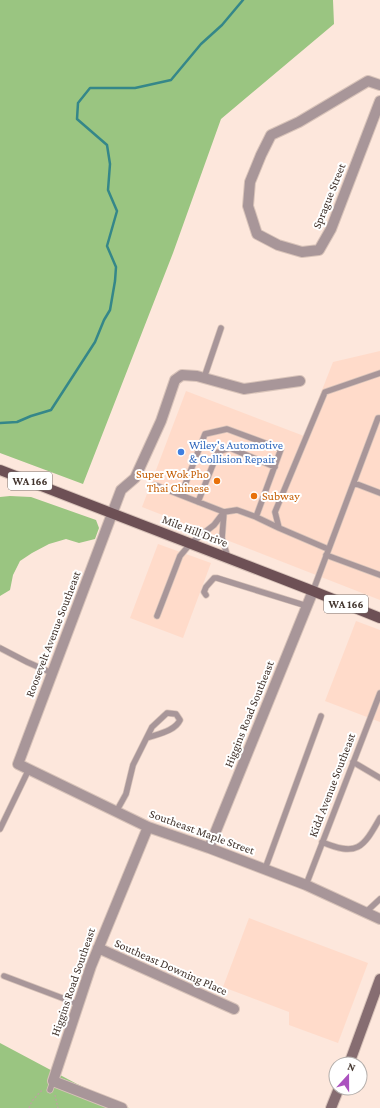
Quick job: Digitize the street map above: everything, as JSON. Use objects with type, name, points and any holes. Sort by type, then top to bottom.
[{"type":"main road","name":"Mile Hill Drive","points":[[0,470],[191,543],[380,618]]},
{"type":"main road","points":[[352,1056],[380,979]]},
{"type":"main road","points":[[331,1108],[336,1096]]},
{"type":"street","name":"Sprague Street","points":[[380,85],[368,81],[299,122],[271,136],[261,155],[250,182],[248,206],[257,234],[278,245],[302,252],[319,250],[331,229],[380,101]]},
{"type":"street","name":"Roosevelt Avenue Southeast","points":[[18,764],[121,490],[135,478],[161,421],[175,380],[182,375],[197,376],[244,388],[300,381]]},
{"type":"street","name":"Higgins Road Southeast","points":[[209,848],[313,591]]},
{"type":"street","name":"Southeast Maple Street","points":[[18,764],[148,827],[209,848],[306,885],[380,919]]},
{"type":"street","name":"Higgins Road Southeast","points":[[51,1086],[98,948],[148,827]]},
{"type":"street","name":"Southeast Downing Place","points":[[98,948],[234,1010]]},
{"type":"street","points":[[51,1086],[122,1108]]},
{"type":"lane","points":[[204,378],[221,328]]},
{"type":"lane","points":[[279,528],[275,512],[324,392],[380,373]]},
{"type":"lane","points":[[313,591],[378,418],[380,418]]},
{"type":"lane","points":[[181,496],[205,434],[227,429],[281,449],[256,517]]},
{"type":"lane","points":[[198,502],[218,452],[223,449],[230,448],[275,467]]},
{"type":"lane","points":[[354,483],[380,493]]},
{"type":"lane","points":[[156,485],[224,512],[237,510],[256,517],[327,552],[380,575]]},
{"type":"lane","points":[[157,616],[180,556],[191,543],[214,525],[224,512]]},
{"type":"lane","points":[[224,512],[222,538],[228,558]]},
{"type":"lane","points":[[206,594],[204,592],[206,587],[214,578],[217,578],[307,606]]},
{"type":"lane","points":[[0,648],[52,673]]},
{"type":"lane","name":"Kidd Avenue Southeast","points":[[306,885],[380,693]]},
{"type":"lane","points":[[116,812],[126,794],[134,765],[152,727],[167,713],[176,714],[180,720],[178,725],[167,731],[147,738]]},
{"type":"lane","points":[[265,869],[321,716]]},
{"type":"lane","points":[[353,762],[380,778]]},
{"type":"lane","points":[[0,829],[29,769]]},
{"type":"lane","points":[[322,842],[344,850],[361,845],[366,840],[380,818]]},
{"type":"lane","points":[[366,912],[380,899]]},
{"type":"lane","points":[[4,976],[78,1004]]},
{"type":"path","points":[[29,1108],[32,1101],[44,1088],[51,1086],[55,1092],[58,1108]]},
{"type":"shaded area","points":[[380,351],[380,600],[142,507],[186,391],[304,436],[333,362]]},
{"type":"shaded area","points":[[158,544],[211,563],[183,638],[130,618]]},
{"type":"shaded area","points":[[356,621],[380,630],[380,722],[325,701]]},
{"type":"shaded area","points":[[249,918],[368,963],[338,1043],[289,1025],[289,1012],[223,987]]},
{"type":"green space","points":[[0,0],[333,0],[334,24],[221,119],[173,253],[83,484],[0,453]]},
{"type":"green space","points":[[0,497],[31,497],[96,520],[99,528],[95,539],[79,543],[66,539],[49,544],[20,561],[13,575],[10,590],[0,596]]},
{"type":"green space","points":[[0,1043],[77,1084],[129,1108],[0,1108]]},
{"type":"waterway","points":[[0,423],[17,422],[51,410],[95,342],[110,310],[116,267],[107,246],[117,211],[108,190],[110,164],[107,145],[77,119],[78,103],[90,88],[135,88],[171,80],[201,44],[222,25],[243,0]]},
{"type":"place","name":"Wiley's Automotive & Collision Repair","points":[[181,452]]},
{"type":"place","name":"Super Wok Pho Thai Chinese","points":[[217,481]]},
{"type":"place","name":"Subway","points":[[254,496]]}]
